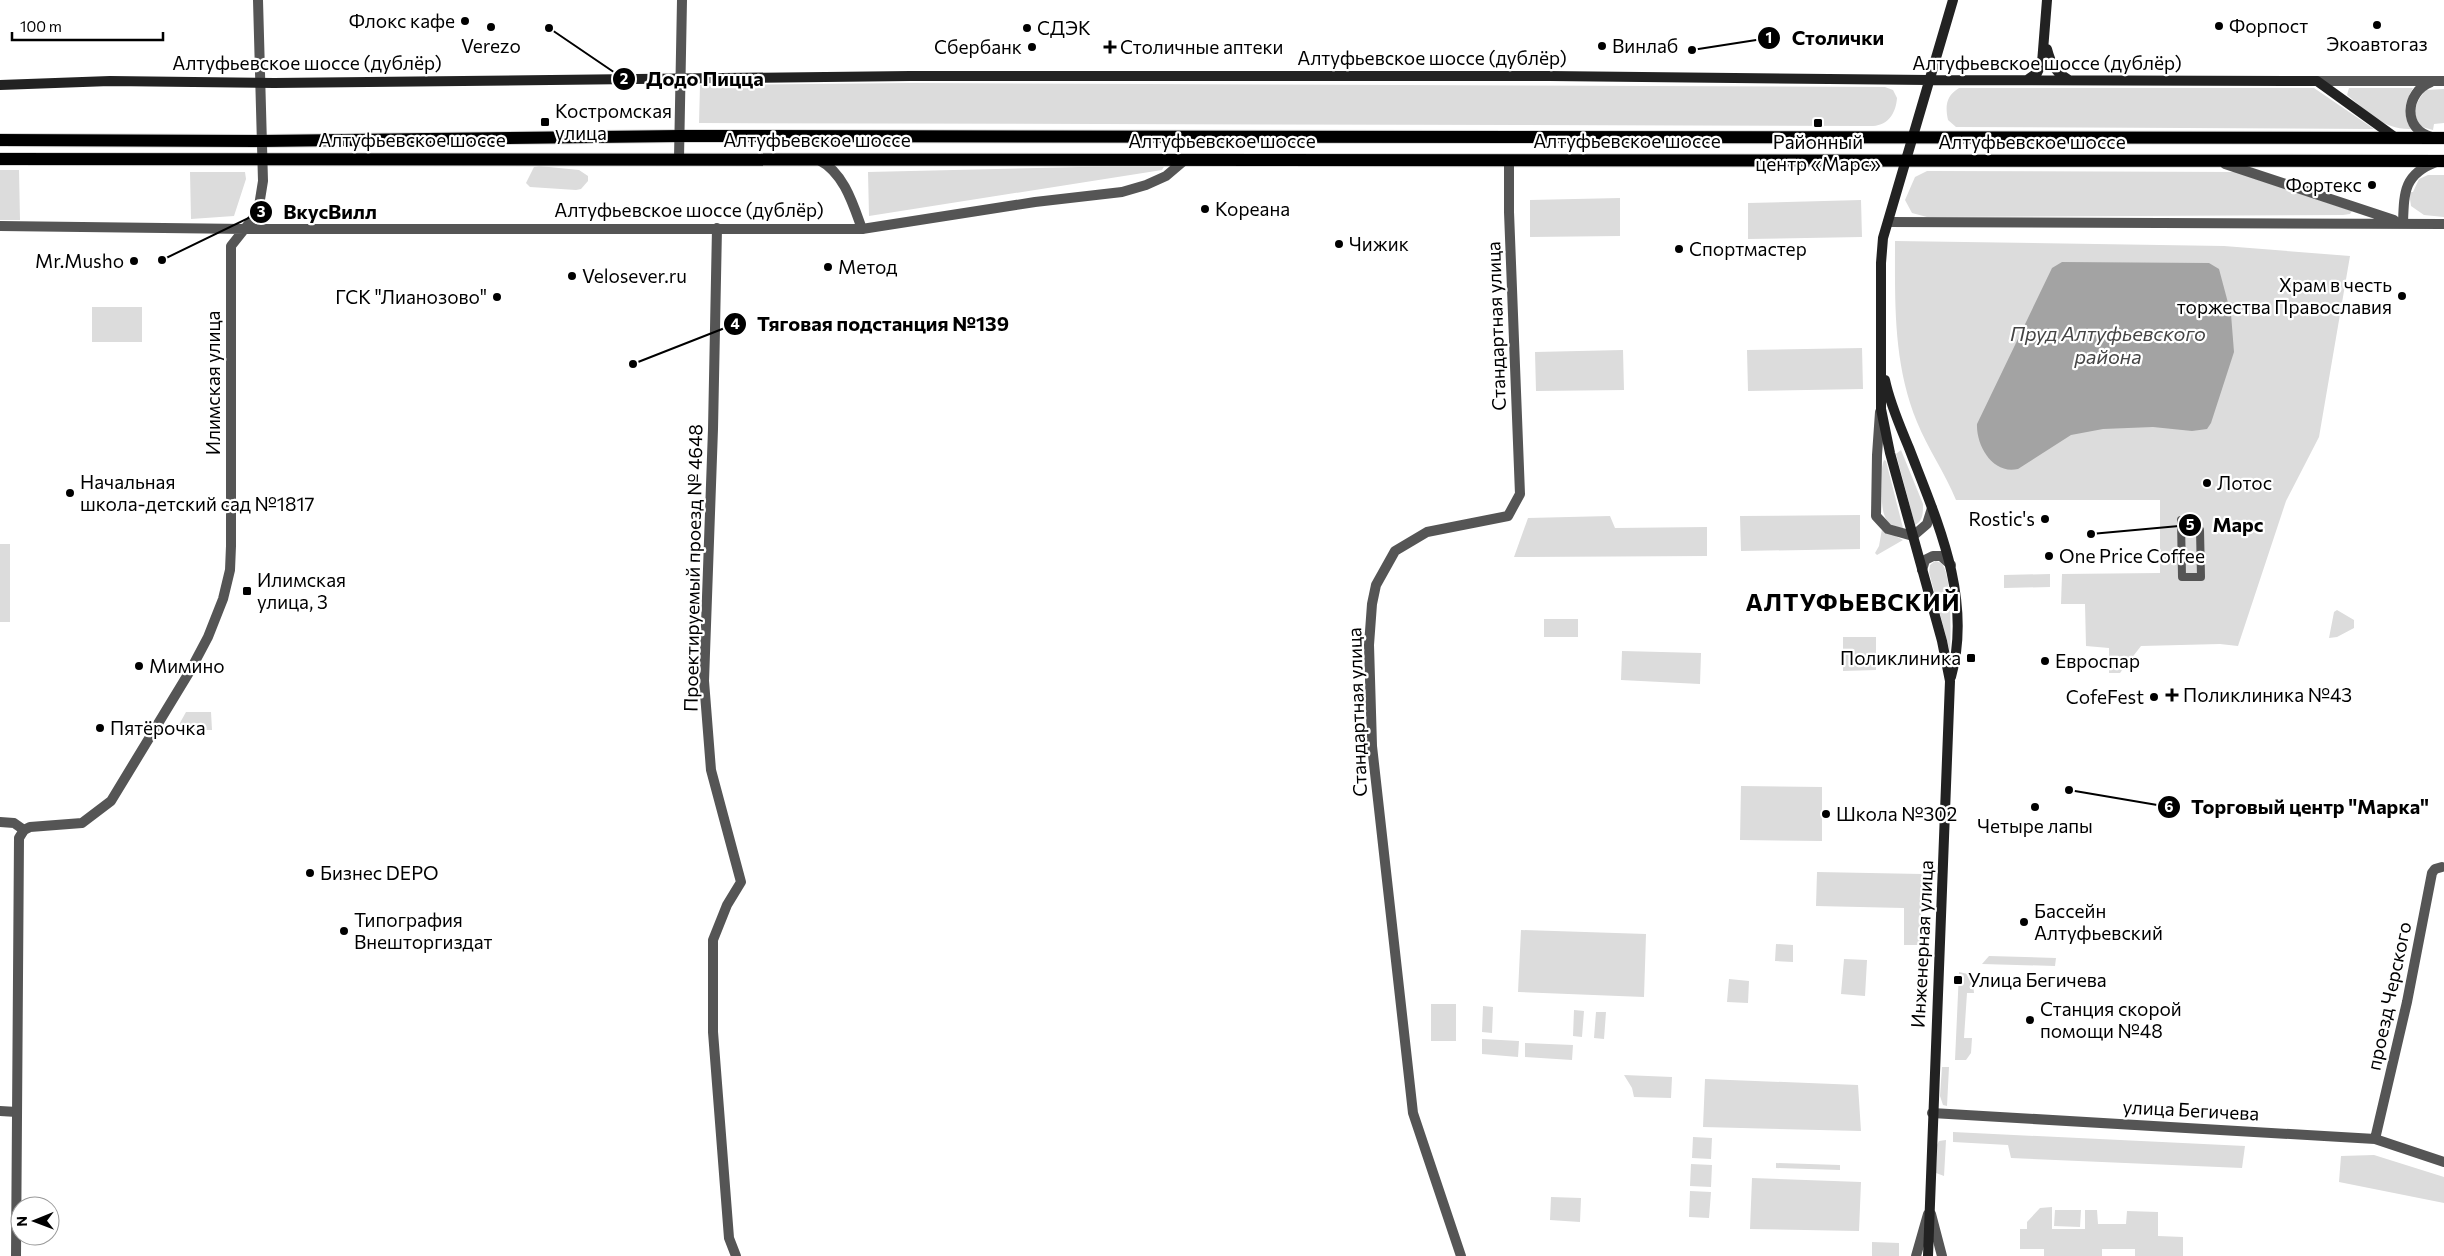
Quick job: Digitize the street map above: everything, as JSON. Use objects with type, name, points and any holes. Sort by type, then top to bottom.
[{"type":"main road","name":"Инженерная улица","points":[[1950,681],[1942,641],[1890,453],[1881,408],[1881,345],[1882,249],[1912,137],[1953,0]]},
{"type":"main road","points":[[2027,80],[2037,73],[2042,63],[2047,0]]},
{"type":"main road","points":[[2045,41],[2051,63],[2058,74],[2070,81]]},
{"type":"main road","name":"Алтуфьевское шоссе (дублёр)","points":[[0,85],[107,81],[259,82],[683,77],[1521,76],[2070,81],[2317,81]]},
{"type":"main road","points":[[2317,81],[2396,138]]},
{"type":"main road","name":"Алтуфьевское шоссе","points":[[0,140],[260,141],[680,136],[2443,138]]},
{"type":"main road","name":"Алтуфьевское шоссе","points":[[0,159],[679,158],[2443,161]]},
{"type":"main road","name":"Инженерная улица","points":[[1881,345],[1885,379],[1890,400],[1932,508],[1951,566],[1958,626],[1955,661],[1950,681],[1932,1113],[1930,1209]]},
{"type":"main road","points":[[1928,1256],[1930,1209]]},
{"type":"street","points":[[232,246],[258,212],[263,181],[260,141],[258,0]]},
{"type":"street","points":[[679,158],[683,77],[682,0]]},
{"type":"street","name":"Алтуфьевское шоссе (дублёр)","points":[[2317,81],[2440,81]]},
{"type":"street","points":[[2440,81],[2426,84],[2417,91],[2411,103],[2411,116],[2414,125],[2423,134],[2443,138]]},
{"type":"street","points":[[816,159],[830,166],[841,181],[862,229]]},
{"type":"street","name":"Алтуфьевское шоссе (дублёр)","points":[[0,226],[245,229],[862,229],[1035,202],[1122,192],[1146,185],[1166,176],[1186,159]]},
{"type":"street","name":"Стандартная улица","points":[[1461,1256],[1413,1113],[1372,746],[1369,645],[1372,604],[1376,585],[1395,551],[1427,532],[1508,516],[1520,494],[1509,212],[1510,160]]},
{"type":"street","points":[[2207,161],[2242,168],[2403,223]]},
{"type":"street","points":[[2403,223],[2404,197],[2411,178],[2420,169],[2443,161]]},
{"type":"street","points":[[2359,222],[2362,209]]},
{"type":"street","points":[[1888,222],[2359,222],[2444,224]]},
{"type":"street","points":[[218,228],[228,236],[232,246]]},
{"type":"street","name":"Проектируемый проезд № 4648","points":[[717,228],[713,429],[704,681],[711,770],[741,882],[727,905],[713,940],[713,1032],[729,1238],[736,1256]]},
{"type":"street","name":"Илимская улица","points":[[24,830],[30,827],[82,823],[111,801],[191,670],[208,637],[223,599],[230,570],[232,536],[232,246]]},
{"type":"street","points":[[1881,408],[1877,455],[1876,516],[1888,530],[1914,536],[1926,524],[1932,508]]},
{"type":"street","points":[[2181,520],[2194,530],[2200,530],[2201,577],[2182,577],[2182,558],[2181,520]]},
{"type":"street","points":[[1922,570],[1926,560],[1933,556],[1941,556],[1951,566]]},
{"type":"street","points":[[0,822],[14,823],[24,830],[19,838],[18,850],[16,1256]]},
{"type":"street","name":"проезд Черского","points":[[2375,1139],[2407,1002],[2432,873],[2435,869],[2442,867]]},
{"type":"street","points":[[0,1111],[17,1112]]},
{"type":"street","name":"улица Бегичева","points":[[1932,1113],[2375,1139],[2444,1162]]},
{"type":"street","name":"Инженерная улица","points":[[1916,1256],[1930,1209]]},
{"type":"street","name":"Инженерная улица","points":[[1930,1209],[1942,1256]]},
{"type":"shaded area","points":[[910,83],[1885,87],[1893,90],[1897,98],[1891,117],[1879,125],[1873,126],[699,123],[700,85]]},
{"type":"shaded area","points":[[1959,88],[2314,88],[2374,129],[1956,127],[1948,120],[1947,106],[1951,94]]},
{"type":"shaded area","points":[[2349,88],[2413,88],[2406,108],[2408,124],[2411,129],[2401,129],[2377,119],[2347,95]]},
{"type":"shaded area","points":[[2444,89],[2444,123],[2434,124],[2433,130],[2422,127],[2415,113],[2419,99],[2426,90]]},
{"type":"shaded area","points":[[1165,165],[1162,170],[869,216],[868,172]]},
{"type":"shaded area","points":[[534,167],[579,170],[588,176],[588,181],[581,189],[576,190],[530,187],[526,183]]},
{"type":"shaded area","points":[[0,170],[19,170],[20,220],[0,220]]},
{"type":"shaded area","points":[[1927,171],[2235,172],[2352,211],[2350,214],[2343,215],[1927,217],[1912,213],[1905,200],[1915,177]]},
{"type":"shaded area","points":[[190,172],[245,172],[246,179],[234,216],[191,219]]},
{"type":"shaded area","points":[[2428,175],[2444,175],[2444,217],[2424,215],[2411,206],[2409,192],[2413,192],[2419,179]]},
{"type":"shaded area","points":[[1620,198],[1620,236],[1530,237],[1530,200]]},
{"type":"shaded area","points":[[1861,200],[1862,237],[1748,239],[1748,203]]},
{"type":"shaded area","points":[[1895,241],[2224,246],[2350,256],[2319,437],[2286,501],[2238,646],[2220,644],[2141,646],[2120,673],[2109,673],[2109,648],[2086,646],[2085,604],[2061,604],[2062,574],[2160,573],[2160,500],[1956,500],[1917,422],[1903,378],[1897,333]]},
{"type":"shaded area","points":[[92,307],[142,307],[142,342],[92,342]]},
{"type":"shaded area","points":[[1862,348],[1863,389],[1748,391],[1747,350]]},
{"type":"shaded area","points":[[1623,350],[1624,390],[1536,391],[1535,352]]},
{"type":"shaded area","points":[[1901,450],[1923,504],[1923,514],[1915,525],[1896,454]]},
{"type":"shaded area","points":[[1884,460],[1886,461],[1903,528],[1895,527],[1890,523],[1882,506],[1882,466]]},
{"type":"shaded area","points":[[1860,515],[1860,549],[1741,551],[1740,516]]},
{"type":"shaded area","points":[[1610,516],[1615,528],[1707,527],[1707,556],[1514,557],[1528,518]]},
{"type":"shaded area","points":[[1882,529],[1903,540],[1877,555],[1875,553],[1879,546]]},
{"type":"shaded area","points":[[0,544],[10,544],[10,622],[0,622]]},
{"type":"shaded area","points":[[1935,561],[1942,564],[1948,580],[1951,633],[1950,652],[1929,572],[1930,565]]},
{"type":"shaded area","points":[[2050,574],[2050,587],[2004,588],[2004,575]]},
{"type":"shaded area","points":[[2337,610],[2354,620],[2354,628],[2337,637],[2329,638],[2334,612]]},
{"type":"shaded area","points":[[1544,619],[1578,619],[1578,637],[1544,637]]},
{"type":"shaded area","points":[[1843,637],[1876,637],[1876,670],[1843,671]]},
{"type":"shaded area","points":[[1622,651],[1701,653],[1700,684],[1621,680]]},
{"type":"shaded area","points":[[186,712],[211,712],[212,730],[176,730]]},
{"type":"shaded area","points":[[1741,786],[1822,787],[1822,841],[1740,840]]},
{"type":"shaded area","points":[[1817,872],[1922,874],[1920,945],[1904,945],[1904,908],[1816,906]]},
{"type":"shaded area","points":[[1521,930],[1646,934],[1644,997],[1518,992]]},
{"type":"shaded area","points":[[1776,944],[1793,945],[1793,962],[1775,961]]},
{"type":"shaded area","points":[[1989,956],[2056,958],[2055,966],[1982,964]]},
{"type":"shaded area","points":[[1844,959],[1867,960],[1865,996],[1841,994]]},
{"type":"shaded area","points":[[1959,972],[1972,975],[1974,993],[1967,993],[1964,1038],[1972,1038],[1971,1053],[1966,1060],[1955,1060]]},
{"type":"shaded area","points":[[1729,979],[1749,981],[1748,1003],[1727,1002]]},
{"type":"shaded area","points":[[1431,1004],[1456,1004],[1456,1041],[1431,1041]]},
{"type":"shaded area","points":[[1483,1006],[1493,1007],[1492,1033],[1482,1032]]},
{"type":"shaded area","points":[[1574,1010],[1584,1011],[1582,1037],[1573,1036]]},
{"type":"shaded area","points":[[1596,1012],[1606,1012],[1604,1039],[1594,1038]]},
{"type":"shaded area","points":[[1482,1039],[1519,1041],[1518,1057],[1482,1054]]},
{"type":"shaded area","points":[[1525,1043],[1573,1045],[1572,1060],[1525,1057]]},
{"type":"shaded area","points":[[1942,1067],[1949,1067],[1947,1106],[1943,1105],[1940,1096]]},
{"type":"shaded area","points":[[1624,1075],[1672,1077],[1671,1098],[1634,1097],[1632,1088]]},
{"type":"shaded area","points":[[1705,1079],[1858,1085],[1861,1131],[1703,1127]]},
{"type":"shaded area","points":[[1953,1132],[2245,1146],[2242,1168],[2011,1158],[2008,1145],[1953,1142]]},
{"type":"shaded area","points":[[1693,1137],[1712,1138],[1711,1159],[1692,1158]]},
{"type":"shaded area","points":[[1946,1140],[1944,1176],[1936,1173],[1937,1145],[1939,1141]]},
{"type":"shaded area","points":[[2374,1155],[2444,1177],[2444,1203],[2339,1182],[2341,1156]]},
{"type":"shaded area","points":[[1776,1163],[1840,1165],[1840,1170],[1776,1168]]},
{"type":"shaded area","points":[[1691,1164],[1712,1165],[1711,1187],[1690,1186]]},
{"type":"shaded area","points":[[1752,1178],[1861,1182],[1859,1231],[1750,1229]]},
{"type":"shaded area","points":[[1690,1191],[1711,1192],[1709,1218],[1689,1217]]},
{"type":"shaded area","points":[[1551,1197],[1581,1198],[1580,1222],[1550,1220]]},
{"type":"shaded area","points":[[2052,1207],[2052,1229],[2085,1229],[2085,1210],[2097,1210],[2098,1224],[2126,1224],[2127,1211],[2158,1212],[2158,1236],[2183,1237],[2183,1256],[2135,1256],[2135,1249],[2102,1249],[2102,1256],[2044,1256],[2044,1249],[2020,1249],[2020,1229],[2027,1229],[2027,1222],[2040,1208]]},
{"type":"shaded area","points":[[2055,1210],[2081,1210],[2080,1227],[2054,1226]]},
{"type":"shaded area","points":[[1872,1242],[1899,1243],[1899,1256],[1872,1256]]},
{"type":"water","name":"Пруд Алтуфьевского района","points":[[2062,262],[2209,263],[2219,269],[2231,314],[2234,352],[2211,423],[2207,429],[2192,431],[2153,427],[2103,429],[2071,435],[2018,469],[2009,470],[2001,468],[1988,457],[1979,441],[1977,424],[2052,268]]},
{"type":"place","name":"Флокс кафе","points":[[465,21]]},
{"type":"place","name":"Экоавтогаз","points":[[2377,25]]},
{"type":"place","name":"Форпост","points":[[2219,26]]},
{"type":"place","name":"Verezo","points":[[491,27]]},
{"type":"place","name":"Додо Пицца","points":[[549,28]]},
{"type":"place","name":"СДЭК","points":[[1027,28]]},
{"type":"place","name":"Винлаб","points":[[1602,46]]},
{"type":"place","name":"Сбербанк","points":[[1032,47]]},
{"type":"place","name":"Столичные аптеки","points":[[1110,47]]},
{"type":"place","name":"Столички","points":[[1692,50]]},
{"type":"place","name":"Костромская улица","points":[[545,122]]},
{"type":"place","name":"Районный центр «Марс»","points":[[1818,123]]},
{"type":"place","name":"Фортекс","points":[[2372,185]]},
{"type":"place","name":"Кореана","points":[[1205,209]]},
{"type":"place","name":"Чижик","points":[[1339,244]]},
{"type":"place","name":"Спортмастер","points":[[1679,249]]},
{"type":"place","name":"ВкусВилл","points":[[162,260]]},
{"type":"place","name":"Mr.Musho","points":[[134,261]]},
{"type":"place","name":"Метод","points":[[828,267]]},
{"type":"place","name":"Velosever.ru","points":[[572,276]]},
{"type":"place","name":"Храм в честь торжества Православия","points":[[2402,296]]},
{"type":"place","name":"ГСК \"Лианозово\"","points":[[497,297]]},
{"type":"place","name":"Тяговая подстанция №139","points":[[633,364]]},
{"type":"place","name":"Лотос","points":[[2207,483]]},
{"type":"place","name":"Начальная школа-детский сад №1817","points":[[70,493]]},
{"type":"place","name":"Rostic's","points":[[2045,519]]},
{"type":"place","name":"Марс","points":[[2091,534]]},
{"type":"place","name":"One Price Coffee","points":[[2049,556]]},
{"type":"place","name":"Илимская улица, 3","points":[[247,591]]},
{"type":"place","name":"Поликлиника","points":[[1971,658]]},
{"type":"place","name":"Евроспар","points":[[2045,661]]},
{"type":"place","name":"Мимино","points":[[139,666]]},
{"type":"place","name":"Поликлиника №43","points":[[2172,695]]},
{"type":"place","name":"CofeFest","points":[[2154,697]]},
{"type":"place","name":"Пятёрочка","points":[[100,728]]},
{"type":"place","name":"Торговый центр \"Марка\"","points":[[2069,790]]},
{"type":"place","name":"Четыре лапы","points":[[2035,807]]},
{"type":"place","name":"Школа №302","points":[[1826,814]]},
{"type":"place","name":"Бизнес DEPO","points":[[310,873]]},
{"type":"place","name":"Бассейн Алтуфьевский","points":[[2024,922]]},
{"type":"place","name":"Типография Внешторгиздат","points":[[344,931]]},
{"type":"place","name":"Улица Бегичева","points":[[1958,980]]},
{"type":"place","name":"Станция скорой помощи №48","points":[[2030,1020]]},
{"type":"district","name":"АЛТУФЬЕВСКИЙ","points":[[1853,603]]}]
